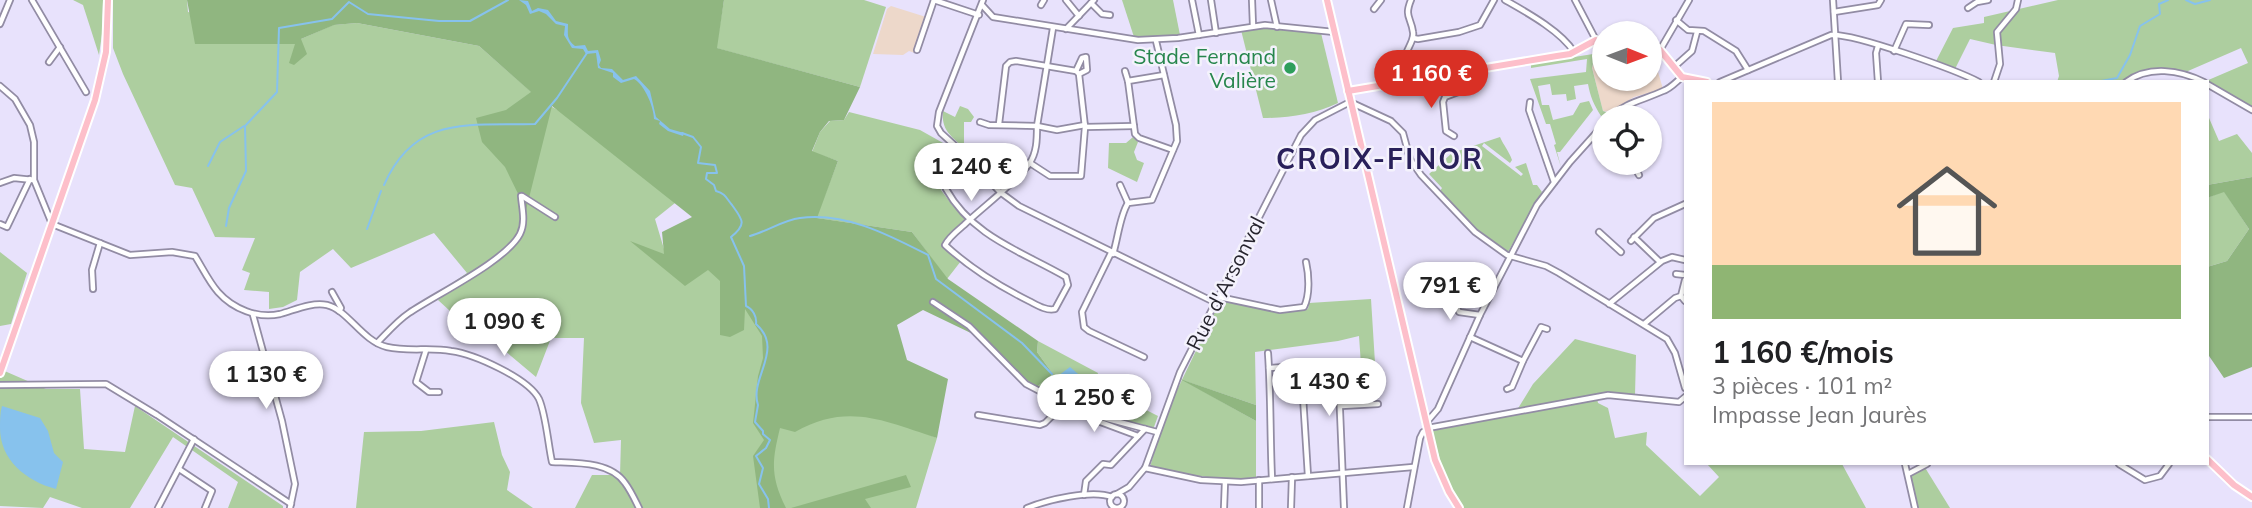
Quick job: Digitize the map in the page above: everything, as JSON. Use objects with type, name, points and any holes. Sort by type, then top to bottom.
[{"type":"main road","points":[[0,373],[88,122],[105,58],[108,0]]},
{"type":"main road","points":[[1326,0],[1427,427],[1441,476],[1459,508]]},
{"type":"main road","points":[[1348,91],[1574,52],[1592,43]]},
{"type":"main road","points":[[1662,53],[1682,77],[1697,80]]},
{"type":"main road","points":[[2209,461],[2234,485],[2252,497]]},
{"type":"street","points":[[0,24],[10,0]]},
{"type":"street","points":[[32,0],[86,92]]},
{"type":"street","points":[[917,50],[934,0],[979,15]]},
{"type":"street","points":[[1066,0],[1077,18]]},
{"type":"street","points":[[1192,0],[1199,35]]},
{"type":"street","points":[[1211,0],[1216,33]]},
{"type":"street","points":[[1252,26],[1253,0]]},
{"type":"street","points":[[1271,0],[1278,27]]},
{"type":"street","points":[[1374,9],[1381,0]]},
{"type":"street","points":[[1408,81],[1405,57],[1414,32],[1407,18],[1411,0]]},
{"type":"street","points":[[1413,38],[1459,32],[1480,25],[1494,0]]},
{"type":"street","points":[[1505,0],[1532,15],[1574,52]]},
{"type":"street","points":[[1576,0],[1592,30]]},
{"type":"street","points":[[1662,46],[1689,0]]},
{"type":"street","points":[[1833,0],[1838,80]]},
{"type":"street","points":[[1834,12],[1878,5],[1881,0]]},
{"type":"street","points":[[1968,8],[1977,2],[1988,0]]},
{"type":"street","points":[[1995,80],[2000,64],[1997,32],[2016,9],[2018,0]]},
{"type":"street","points":[[1065,30],[1092,2],[1102,14],[1110,15]]},
{"type":"street","points":[[983,3],[939,112],[937,126],[941,133],[964,153],[1000,192],[1037,217],[1216,303]]},
{"type":"street","points":[[983,3],[993,17]]},
{"type":"street","points":[[976,22],[993,17],[1077,32],[1156,41],[1252,26],[1334,32]]},
{"type":"street","points":[[1077,18],[1074,26],[1077,32]]},
{"type":"street","points":[[1676,20],[1688,30],[1704,31],[1736,51],[1748,71]]},
{"type":"street","points":[[1894,51],[1906,24],[1929,25]]},
{"type":"street","points":[[946,189],[954,204],[970,219],[978,229],[1066,276],[1068,285],[1055,309],[1046,309],[986,279],[945,245],[970,219],[1030,163],[1037,142],[1037,126],[1053,28]]},
{"type":"street","points":[[1673,67],[1692,51],[1697,32]]},
{"type":"street","points":[[1725,80],[1835,35],[1844,35],[1974,80]]},
{"type":"street","points":[[1144,357],[1089,331],[1082,320],[1082,312],[1112,253],[1122,225],[1122,212],[1128,203],[1152,200],[1177,141],[1176,125],[1156,41]]},
{"type":"street","points":[[1878,46],[1878,80]]},
{"type":"street","points":[[48,62],[60,47]]},
{"type":"street","points":[[999,124],[1006,66],[1010,62],[1077,72],[1085,126],[1081,177],[1050,176],[1030,163]]},
{"type":"street","points":[[1125,71],[1135,134],[1139,138],[1173,150]]},
{"type":"street","points":[[2129,80],[2137,75],[2157,71],[2189,75],[2199,80]]},
{"type":"street","points":[[1454,136],[1446,131],[1443,102],[1445,97],[1461,91],[1456,73]]},
{"type":"street","points":[[1128,82],[1164,75]]},
{"type":"street","points":[[1627,105],[1666,91],[1682,77]]},
{"type":"street","points":[[2209,85],[2252,110]]},
{"type":"street","points":[[0,86],[15,99],[30,125],[34,142],[32,179],[7,227],[0,224]]},
{"type":"street","points":[[1350,102],[1391,121],[1403,133],[1410,159],[1421,175],[1475,232],[1509,255],[1546,266],[1667,340],[1684,385]]},
{"type":"street","name":"Rue d'Arsonval","points":[[1114,496],[1129,487],[1145,468],[1180,372],[1301,135],[1315,120],[1350,102]]},
{"type":"street","points":[[1530,102],[1529,110],[1554,181]]},
{"type":"street","points":[[979,122],[1057,130],[1085,126],[1134,126]]},
{"type":"street","points":[[1407,508],[1421,434],[1438,409],[1509,255],[1537,205],[1592,138]]},
{"type":"street","points":[[0,183],[14,178],[32,179]]},
{"type":"street","points":[[32,179],[52,225],[130,255],[172,252],[195,256],[217,292],[253,314],[277,315],[305,306],[332,306],[360,332],[377,343],[388,347],[461,353],[521,381],[540,401],[552,462],[600,467],[618,476],[624,481],[639,508]]},
{"type":"street","points":[[1120,185],[1128,203]]},
{"type":"street","points":[[377,343],[406,315],[499,256],[516,241],[523,223],[521,196],[555,217]]},
{"type":"street","points":[[1660,262],[1633,239],[1654,218],[1684,204]]},
{"type":"street","points":[[44,208],[58,205]]},
{"type":"street","points":[[1599,232],[1621,252]]},
{"type":"street","points":[[93,289],[92,270],[100,243]]},
{"type":"street","points":[[1609,304],[1660,262],[1672,257],[1684,260]]},
{"type":"street","points":[[1219,297],[1280,310],[1304,307],[1307,301],[1306,262]]},
{"type":"street","points":[[1676,274],[1684,278]]},
{"type":"street","points":[[332,292],[341,308],[339,311]]},
{"type":"street","points":[[1450,294],[1459,312],[1480,315]]},
{"type":"street","points":[[1644,324],[1672,300],[1683,299]]},
{"type":"street","points":[[933,302],[969,326],[1026,384],[1099,422],[1138,436]]},
{"type":"street","points":[[0,385],[106,384],[194,439],[290,506],[295,484],[282,421],[253,314]]},
{"type":"street","points":[[1507,389],[1511,387],[1541,327],[1547,329]]},
{"type":"street","points":[[1470,337],[1523,361]]},
{"type":"street","points":[[426,350],[416,382],[429,392],[439,392]]},
{"type":"street","points":[[1268,353],[1272,479]]},
{"type":"street","points":[[1269,368],[1338,363],[1344,508]]},
{"type":"street","points":[[1301,365],[1308,476]]},
{"type":"street","points":[[1427,427],[1608,395],[1679,402],[1684,398]]},
{"type":"street","points":[[978,415],[1040,425],[1064,404],[1073,403],[1104,418],[1157,432]]},
{"type":"street","points":[[1341,406],[1378,404]]},
{"type":"street","points":[[2209,417],[2252,417]]},
{"type":"street","points":[[1084,495],[1086,481],[1103,464],[1113,464],[1144,429]]},
{"type":"street","points":[[158,508],[194,439]]},
{"type":"street","points":[[1905,465],[1915,508]]},
{"type":"street","points":[[1908,474],[1925,465]]},
{"type":"street","points":[[2121,465],[2145,480],[2161,476],[2168,465]]},
{"type":"street","points":[[1145,468],[1201,480],[1225,482],[1413,467]]},
{"type":"street","points":[[179,469],[212,491],[205,508]]},
{"type":"street","points":[[1291,508],[1292,477]]},
{"type":"street","points":[[1259,481],[1259,508]]},
{"type":"street","points":[[1224,508],[1225,482]]},
{"type":"street","name":"Rue d'Arsonval","points":[[1124,500],[1129,487]]},
{"type":"street","points":[[1027,508],[1051,500],[1097,494],[1114,496],[1124,500],[1118,508],[1109,506],[1114,496]]},
{"type":"shaded area","points":[[891,6],[926,17],[915,53],[909,51],[903,55],[873,54],[887,9]]},
{"type":"shaded area","points":[[1598,91],[1656,91],[1634,97],[1621,105],[1601,105]]},
{"type":"green space","points":[[73,0],[103,0],[99,55],[83,5]]},
{"type":"green space","points":[[113,0],[187,0],[188,12],[301,39],[333,25],[357,23],[479,46],[543,102],[647,159],[675,203],[655,219],[667,259],[719,259],[744,319],[744,307],[820,390],[937,438],[916,508],[575,508],[592,475],[620,475],[621,440],[594,443],[581,403],[584,338],[551,338],[536,377],[479,329],[474,333],[438,300],[442,297],[439,292],[467,273],[434,233],[351,268],[333,249],[300,272],[297,300],[283,307],[269,309],[269,292],[244,290],[250,273],[242,270],[255,238],[215,237],[192,188],[175,185],[113,48]]},
{"type":"green space","points":[[187,0],[724,0],[717,48],[860,87],[844,120],[829,121],[820,132],[812,151],[838,161],[817,218],[912,232],[948,279],[1038,341],[1037,352],[1053,374],[1035,388],[975,335],[923,310],[897,325],[907,360],[948,379],[937,438],[866,417],[832,418],[795,432],[780,428],[774,468],[777,487],[786,508],[760,508],[753,456],[764,440],[753,423],[758,376],[763,358],[762,336],[745,309],[744,330],[730,337],[720,335],[720,281],[708,270],[685,286],[630,241],[664,254],[662,232],[692,217],[552,106],[526,210],[505,167],[482,142],[476,118],[506,110],[531,92],[479,46],[357,23],[334,25],[301,39],[307,54],[294,65],[289,63],[295,44],[195,44]]},
{"type":"green space","points":[[724,0],[864,0],[886,7],[860,87],[716,48]]},
{"type":"green space","points":[[1122,0],[1173,0],[1180,35],[1155,39],[1134,37]]},
{"type":"green space","points":[[2058,0],[2252,0],[2252,108],[2208,80],[2248,63],[2241,48],[2188,71],[2156,69],[2136,74],[2127,80],[2058,80],[2055,53],[1970,39],[1954,71],[1935,63],[1953,28],[1984,23],[1984,17]]},
{"type":"green space","name":"Stade Fernand Valière","points":[[1265,27],[1321,33],[1338,103],[1302,115],[1263,118],[1241,30]]},
{"type":"green space","points":[[1592,54],[1592,91],[1598,91],[1601,105],[1595,105],[1588,84],[1574,86],[1576,99],[1567,101],[1566,94],[1552,95],[1550,84],[1538,86],[1542,105],[1549,105],[1553,120],[1573,115],[1580,103],[1589,101],[1592,108],[1560,152],[1557,152],[1561,167],[1554,145],[1556,144],[1550,124],[1546,124],[1530,79],[1586,72],[1587,59],[1531,68],[1531,64]]},
{"type":"green space","points":[[960,106],[968,109],[974,117],[971,122],[964,122],[964,148],[948,132],[943,118],[943,111],[955,117]]},
{"type":"green space","points":[[849,112],[920,130],[952,148],[943,159],[938,175],[943,186],[941,190],[953,206],[970,219],[945,245],[961,261],[947,279],[912,232],[816,218],[838,161],[812,152],[820,132],[830,121],[844,120]]},
{"type":"green space","points":[[2209,118],[2219,141],[2237,134],[2252,153],[2252,177],[2209,185]]},
{"type":"green space","points":[[1133,137],[1138,142],[1134,152],[1137,160],[1144,163],[1137,182],[1108,168],[1109,143],[1126,143]]},
{"type":"green space","points":[[1500,137],[1511,157],[1510,163],[1484,143],[1482,146],[1521,176],[1523,174],[1515,167],[1526,163],[1533,185],[1537,185],[1542,192],[1508,252],[1478,231],[1440,191],[1442,188],[1429,174],[1452,153]]},
{"type":"green space","points":[[2252,177],[2252,367],[2224,378],[2209,356],[2209,266],[2227,261],[2249,229],[2224,192],[2209,197],[2209,185]]},
{"type":"green space","points":[[2224,191],[2249,229],[2227,261],[2209,266],[2209,197]]},
{"type":"green space","points":[[0,252],[27,273],[11,324],[0,326]]},
{"type":"green space","points":[[1371,299],[1376,379],[1362,379],[1359,336],[1255,352],[1256,405],[1185,381],[1256,421],[1256,477],[1216,478],[1150,467],[1165,415],[1220,301],[1277,312],[1308,309],[1309,303]]},
{"type":"green space","points":[[1575,339],[1636,355],[1635,395],[1608,394],[1517,410],[1533,384]]},
{"type":"green space","points":[[1038,341],[1098,373],[1095,384],[1158,416],[1154,427],[1123,422],[1074,400],[1036,387],[1053,374],[1037,352]]},
{"type":"green space","points":[[0,369],[46,389],[80,389],[84,449],[125,452],[135,406],[283,508],[228,508],[238,482],[173,437],[130,508],[82,508],[50,497],[43,508],[0,506]]},
{"type":"green space","points":[[1180,379],[1256,405],[1256,421]]},
{"type":"green space","points":[[1597,398],[1598,403],[1608,408],[1615,438],[1647,432],[1646,445],[1700,496],[1719,477],[1708,465],[1843,465],[1866,508],[1463,508],[1445,478],[1432,431]]},
{"type":"green space","points":[[494,422],[502,455],[510,472],[507,490],[533,508],[356,508],[364,432],[421,431]]},
{"type":"green space","points":[[1924,466],[1950,508],[1917,508],[1910,475]]},
{"type":"green space","points":[[906,475],[911,487],[865,499],[871,508],[791,508]]},
{"type":"water","points":[[519,0],[528,1],[532,11],[538,8],[548,10],[556,21],[568,24],[570,41],[575,46],[585,45],[588,51],[598,50],[601,68],[612,69],[623,80],[636,76],[650,91],[656,117],[670,129],[684,133],[683,136],[668,131],[659,124],[660,121],[654,119],[648,97],[638,82],[634,79],[621,83],[613,77],[613,73],[598,68],[596,53],[586,54],[583,49],[572,48],[564,35],[565,26],[556,24],[539,11],[530,14],[526,5]]},
{"type":"water","points":[[1070,367],[1084,379],[1080,390],[1072,394],[1065,388],[1047,391],[1043,387]]},
{"type":"water","points":[[2,406],[40,418],[48,431],[54,453],[63,462],[56,489],[25,475],[10,459],[1,439]]},
{"type":"waterway","points":[[226,226],[229,208],[246,171],[245,126],[277,92],[279,28],[332,19],[349,2],[368,14],[439,21],[470,21],[508,0]]},
{"type":"waterway","points":[[2106,80],[2117,78],[2130,55],[2140,26],[2160,14],[2159,4],[2168,0]]},
{"type":"waterway","points":[[2186,0],[2195,4],[2210,0]]},
{"type":"waterway","points":[[384,185],[397,162],[412,146],[428,135],[467,125],[535,124],[557,98],[587,53]]},
{"type":"waterway","points":[[208,166],[220,142],[244,126]]},
{"type":"waterway","points":[[682,133],[693,137],[701,147],[698,163],[715,165],[717,173],[707,173],[706,179],[714,185],[716,191],[725,196],[742,222],[731,237],[744,266],[746,306],[754,314],[756,324],[767,343],[767,353],[758,384],[755,422],[770,440],[766,448],[756,456],[763,468],[759,484],[768,499],[769,508]]},
{"type":"waterway","points":[[367,229],[381,191]]},
{"type":"waterway","points":[[750,236],[794,219],[817,217],[850,222],[898,240],[928,255],[936,279],[1022,343],[1052,374]]},
{"type":"place","name":"Stade Fernand Valière","points":[[1290,68]]},
{"type":"district","name":"CROIX-FINOR","points":[[1380,158]]}]
